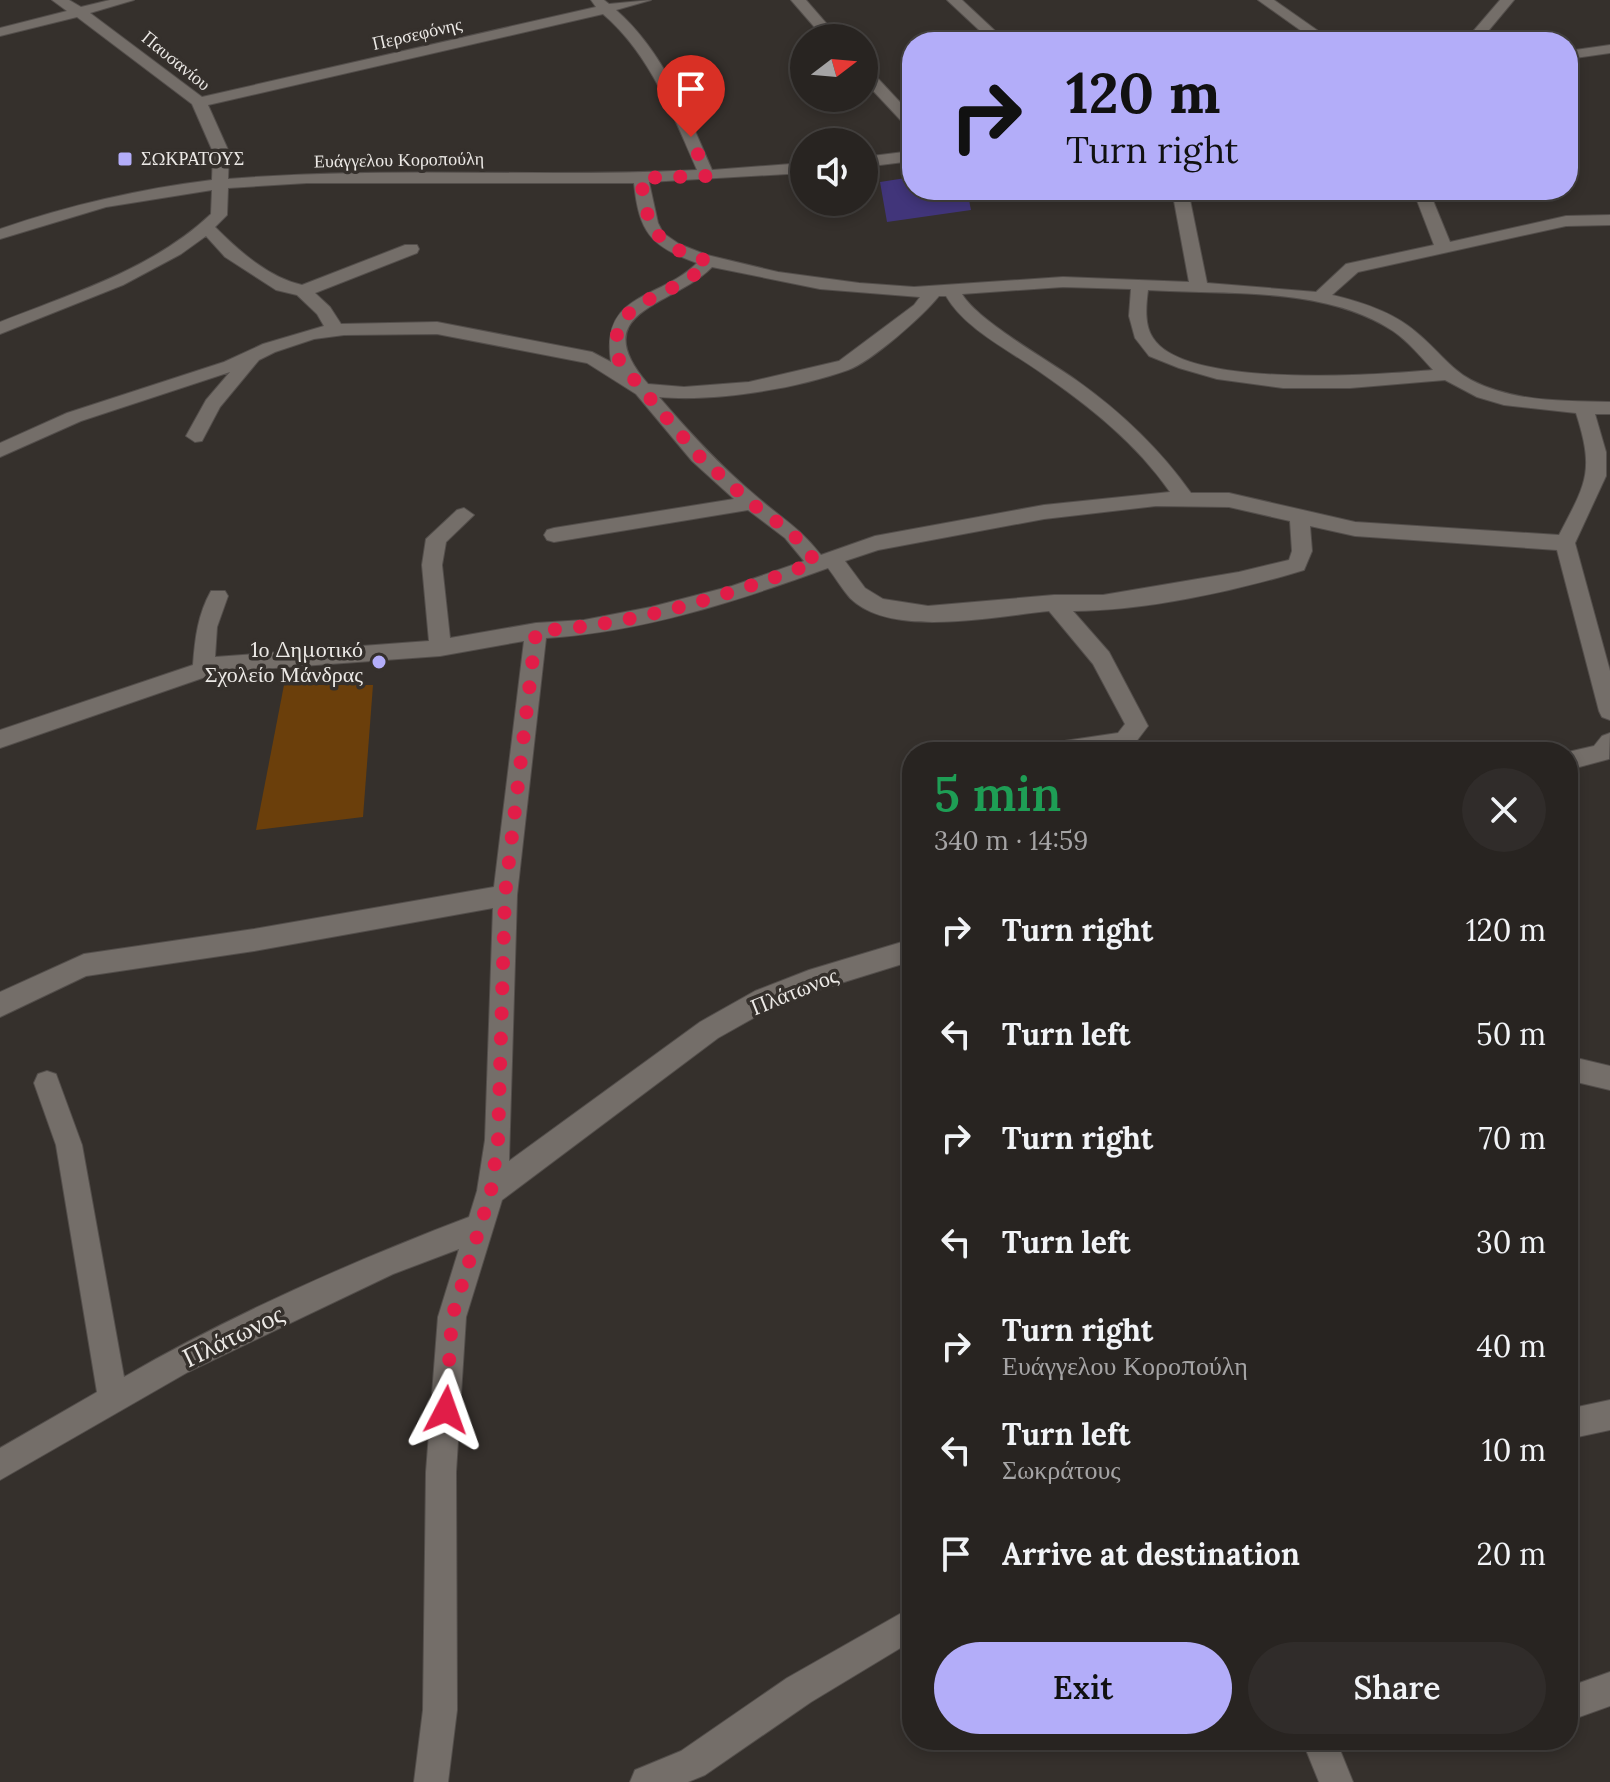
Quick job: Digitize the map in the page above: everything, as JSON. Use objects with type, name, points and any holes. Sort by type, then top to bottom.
[{"type":"street","name":"Παυσανίου","points":[[59,0],[81,13],[199,102],[221,152],[219,215],[207,228]]},
{"type":"street","points":[[0,32],[127,0]]},
{"type":"street","name":"Περσεφόνης","points":[[199,102],[600,4],[644,0]]},
{"type":"street","points":[[798,0],[819,24]]},
{"type":"street","points":[[954,0],[989,32]]},
{"type":"street","points":[[1265,0],[1312,32]]},
{"type":"street","points":[[1480,32],[1507,0]]},
{"type":"street","points":[[600,4],[630,29],[652,60],[707,176]]},
{"type":"street","points":[[1578,54],[1610,49]]},
{"type":"street","points":[[878,87],[902,113]]},
{"type":"street","points":[[878,160],[902,157]]},
{"type":"street","name":"Ευάγγελου Κοροπούλη","points":[[0,234],[56,215],[118,200],[222,184],[400,177],[641,178],[790,169]]},
{"type":"street","points":[[641,178],[644,203],[656,236],[673,249],[708,261],[878,291],[944,290],[1026,283],[1199,288],[1319,298],[1359,308],[1385,320],[1412,337],[1449,374],[1471,387],[1500,397],[1584,408],[1610,408]]},
{"type":"street","points":[[1182,200],[1199,288]]},
{"type":"street","points":[[1425,200],[1443,246]]},
{"type":"street","points":[[1319,298],[1352,268],[1566,221],[1610,220]]},
{"type":"street","points":[[0,328],[186,246],[207,228],[231,253],[282,286],[303,291],[324,311],[336,331]]},
{"type":"street","points":[[303,291],[411,249]]},
{"type":"street","points":[[708,261],[700,273],[639,304],[623,320],[614,346],[620,363],[699,456],[751,503],[792,533],[858,593],[876,605],[900,612],[928,614],[1054,603],[1103,603],[1239,580],[1297,565],[1302,551],[1299,514]]},
{"type":"street","points":[[1140,285],[1136,301],[1145,342],[1157,354],[1209,372],[1263,381],[1364,381],[1449,374]]},
{"type":"street","points":[[0,451],[74,417],[160,390],[312,334],[336,331],[437,328],[592,358],[641,389],[684,393],[749,388],[845,365],[944,290]]},
{"type":"street","points":[[944,290],[967,311],[1054,371],[1133,433],[1186,500]]},
{"type":"street","points":[[195,436],[213,404],[254,355]]},
{"type":"street","points":[[1584,408],[1597,454],[1596,474],[1589,497],[1565,543],[1609,702]]},
{"type":"street","points":[[0,739],[219,664],[440,648],[536,631],[584,628],[736,593],[823,560],[928,531],[1044,512],[1156,499],[1229,500],[1355,529],[1565,543]]},
{"type":"street","points":[[554,535],[751,503]]},
{"type":"street","points":[[440,648],[432,565],[436,539],[464,515]]},
{"type":"street","points":[[203,669],[207,627],[218,596]]},
{"type":"street","points":[[1054,603],[1101,658],[1137,726],[1124,741],[1117,742]]},
{"type":"street","points":[[431,1782],[440,1710],[441,1472],[452,1317],[477,1228],[491,1191],[498,1140],[505,895],[536,631]]},
{"type":"street","points":[[1578,759],[1601,753],[1610,742]]},
{"type":"street","points":[[0,1005],[84,965],[254,940],[505,895]]},
{"type":"street","name":"Πλάτωνος","points":[[491,1191],[709,1030],[764,999],[809,981],[902,953]]},
{"type":"street","points":[[1578,1070],[1610,1078]]},
{"type":"street","points":[[47,1083],[69,1145],[113,1400]]},
{"type":"street","name":"Πλάτωνος","points":[[0,1465],[178,1362],[386,1263],[477,1228]]},
{"type":"street","points":[[1578,1422],[1610,1415]]},
{"type":"street","points":[[647,1782],[693,1763],[799,1690],[902,1629]]},
{"type":"street","points":[[1578,1700],[1610,1689]]},
{"type":"street","points":[[1323,1750],[1336,1782]]},
{"type":"shaded area","points":[[284,685],[373,685],[363,817],[256,830]]},
{"type":"building","points":[[902,179],[902,200],[969,200],[971,210],[887,222],[880,182]]},
{"type":"place","name":"ΣΩΚΡΑΤΟΥΣ","points":[[125,159]]},
{"type":"place","name":"1ο Δημοτικό Σχολείο Μάνδρας","points":[[379,662]]},
{"type":"route","points":[[446,1410],[452,1317],[477,1228],[491,1191],[498,1140],[505,895],[536,631],[584,628],[651,615],[736,593],[816,562],[792,533],[751,503],[699,456],[620,363],[614,346],[627,313],[700,273],[708,261],[673,249],[656,236],[644,203],[641,178],[707,176],[691,137]]}]
